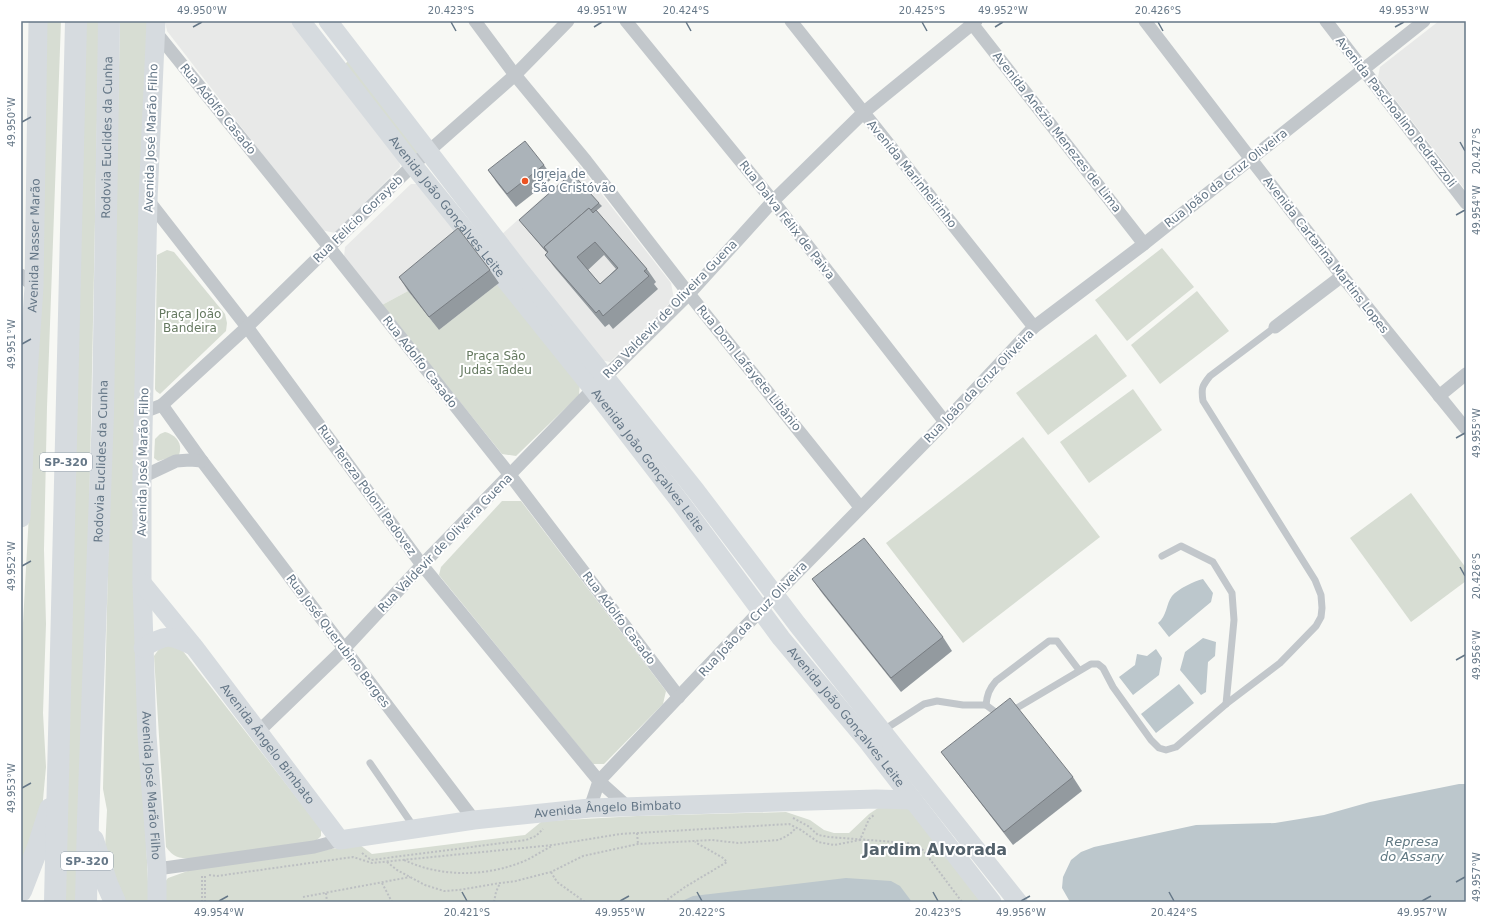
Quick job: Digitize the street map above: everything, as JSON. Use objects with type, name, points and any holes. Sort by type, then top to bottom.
[{"type":"highway","name":"SP-320","points":[[55,902],[76,21]]},
{"type":"highway","name":"Rodovia Euclides da Cunha","points":[[86,902],[103,413],[109,21]]},
{"type":"highway","points":[[21,891],[38,847],[58,782]]},
{"type":"highway","points":[[88,820],[95,851],[115,902]]},
{"type":"main road","name":"Avenida Nasser Marão","points":[[21,518],[27,281],[38,21]]},
{"type":"main road","name":"Avenida João Gonçalves Leite","points":[[301,21],[414,164],[512,274],[599,383],[696,492],[797,624],[875,736],[892,774],[992,902]]},
{"type":"main road","name":"Avenida João Gonçalves Leite","points":[[328,21],[430,152],[512,274]]},
{"type":"main road","name":"Avenida José Marão Filho","points":[[155,26],[148,200],[142,477],[142,583],[147,735],[157,869],[157,902]]},
{"type":"main road","points":[[330,58],[346,46]]},
{"type":"main road","name":"Avenida João Gonçalves Leite","points":[[599,383],[680,503],[781,638],[875,736],[1018,902]]},
{"type":"main road","points":[[680,503],[696,492]]},
{"type":"main road","name":"Avenida Ângelo Bimbato","points":[[142,583],[259,730],[340,840],[474,820],[590,808],[876,798],[912,800]]},
{"type":"main road","points":[[781,638],[797,624]]},
{"type":"main road","name":"Avenida Ângelo Bimbato","points":[[143,648],[161,637],[175,637],[195,648]]},
{"type":"main road","points":[[876,798],[892,774]]},
{"type":"street","name":"Rua Dom Lafayete Libânio","points":[[475,21],[689,294],[860,507]]},
{"type":"street","name":"Rua Felicio Gorayeb","points":[[144,412],[162,404],[247,327],[414,164],[430,152],[516,75],[568,21]]},
{"type":"street","name":"Rua Dalva Félix de Paiva","points":[[626,21],[773,201],[945,422]]},
{"type":"street","name":"Avenida Marinheirinho","points":[[791,21],[1034,327]]},
{"type":"street","name":"Avenida Cartarina Martins Lopes","points":[[1145,21],[1342,276],[1466,429]]},
{"type":"street","name":"Avenida Paschoalino Pedrazzoli","points":[[1326,21],[1466,204]]},
{"type":"street","name":"Rua João da Cruz Oliveira","points":[[590,808],[599,781],[760,610],[945,422],[1034,327],[1144,244],[1250,158],[1424,21]]},
{"type":"street","name":"Rua Valdevir de Oliveira Guena","points":[[259,730],[344,648],[422,565],[599,383],[689,294],[773,201],[863,113],[973,22]]},
{"type":"street","name":"Avenida Anézia Menezes de Lima","points":[[973,22],[1144,244]]},
{"type":"street","name":"Rua Adolfo Casado","points":[[155,26],[510,475],[679,697]]},
{"type":"street","name":"Rua Tereza Poloni Padovez","points":[[148,200],[247,327],[422,565],[599,781],[628,807]]},
{"type":"street","points":[[1275,327],[1342,276]]},
{"type":"street","points":[[1439,396],[1466,374]]},
{"type":"street","name":"Rua José Querubino Borges","points":[[162,404],[202,461],[474,820]]},
{"type":"street","points":[[142,477],[176,461],[202,461]]},
{"type":"street","name":"Avenida Ângelo Bimbato","points":[[157,869],[314,847],[340,840]]},
{"type":"lane","points":[[875,736],[924,704],[937,701],[963,705],[986,705],[998,714],[1011,712],[1079,670],[1091,664],[1098,664],[1151,740],[1159,748],[1166,750],[1176,747],[1226,704],[1280,663],[1316,626],[1321,617],[1321,594],[1315,580],[1203,401],[1202,392],[1202,385],[1210,376],[1275,327]]},
{"type":"lane","points":[[1162,556],[1181,546],[1213,562],[1232,592],[1234,620],[1226,704]]},
{"type":"lane","points":[[986,705],[987,694],[996,681],[1050,641],[1057,641],[1079,670]]},
{"type":"lane","points":[[370,763],[415,829]]},
{"type":"path","points":[[791,818],[808,826],[818,835],[860,840],[908,843],[915,845],[923,850],[962,902]]},
{"type":"path","points":[[198,875],[217,876],[353,857],[372,863],[386,862],[553,845],[620,834],[790,824],[818,842],[834,845],[860,840]]},
{"type":"path","points":[[360,853],[365,854],[371,860],[526,840],[536,836],[541,830],[546,828]]},
{"type":"path","points":[[386,862],[397,870],[425,885],[444,891],[459,890],[516,881],[551,872],[583,856],[638,844],[712,840],[738,843],[779,840],[790,834],[796,828]]},
{"type":"path","points":[[860,840],[864,830]]},
{"type":"path","points":[[637,833],[638,844]]},
{"type":"path","points":[[664,902],[685,887],[727,862],[723,858],[694,842]]},
{"type":"path","points":[[402,860],[416,866],[429,869],[463,874],[478,873],[521,862],[553,845]]},
{"type":"path","points":[[205,902],[206,871]]},
{"type":"path","points":[[551,872],[557,882],[585,902]]},
{"type":"path","points":[[202,875],[202,902]]},
{"type":"path","points":[[303,897],[326,894],[410,877]]},
{"type":"path","points":[[382,882],[392,902]]},
{"type":"path","points":[[494,902],[500,883]]},
{"type":"path","points":[[326,894],[327,902]]},
{"type":"shaded area","points":[[165,21],[293,21],[399,158],[400,167],[335,233],[321,230],[167,31]]},
{"type":"shaded area","points":[[1439,21],[1466,21],[1466,191],[1378,77],[1380,67]]},
{"type":"shaded area","points":[[579,165],[671,283],[674,299],[610,362],[600,360],[501,235]]},
{"type":"shaded area","points":[[411,184],[419,184],[467,242],[439,330],[408,291],[382,305],[344,257],[345,247]]},
{"type":"green space","points":[[42,21],[61,21],[47,407],[44,550],[46,624],[43,713],[46,767],[42,811],[21,874],[21,659],[35,405]]},
{"type":"green space","points":[[82,21],[99,21],[83,821],[80,902],[60,902]]},
{"type":"green space","points":[[120,21],[148,21],[141,736],[149,902],[118,902],[104,868],[107,810],[103,789]]},
{"type":"green space","points":[[348,61],[419,149],[416,155],[344,65]]},
{"type":"green space","points":[[1162,248],[1194,287],[1127,341],[1095,300]]},
{"type":"green space","name":"Praça João Bandeira","points":[[167,250],[174,252],[225,314],[227,323],[226,331],[160,394],[155,389],[157,255]]},
{"type":"green space","name":"Praça São Judas Tadeu","points":[[499,283],[580,383],[579,395],[516,456],[502,454],[382,305],[408,291],[439,330]]},
{"type":"green space","points":[[1197,291],[1229,331],[1160,384],[1131,345]]},
{"type":"green space","points":[[1096,334],[1127,376],[1048,435],[1016,393]]},
{"type":"green space","points":[[1133,389],[1162,430],[1089,483],[1060,442]]},
{"type":"green space","points":[[165,432],[169,433],[178,440],[180,451],[179,455],[158,461],[154,458],[155,439],[160,434]]},
{"type":"green space","points":[[1023,437],[1100,537],[963,643],[886,543]]},
{"type":"green space","points":[[1411,493],[1466,568],[1466,581],[1411,622],[1350,538]]},
{"type":"green space","points":[[502,501],[521,501],[666,691],[663,704],[604,764],[593,764],[439,575],[441,567]]},
{"type":"green space","points":[[164,645],[179,646],[321,829],[321,836],[315,842],[190,859],[176,856],[166,847],[154,656]]},
{"type":"green space","points":[[881,806],[911,809],[986,902],[164,902],[164,883],[168,878],[199,867],[360,845],[372,854],[525,835],[541,822],[548,821],[637,816],[786,812],[810,820],[824,830],[834,833],[849,833],[869,814]]},
{"type":"water","points":[[1203,579],[1213,593],[1211,602],[1169,637],[1158,623],[1163,617],[1170,599],[1182,588]]},
{"type":"water","points":[[1203,638],[1216,642],[1215,656],[1208,662],[1206,692],[1201,695],[1180,670],[1185,652]]},
{"type":"water","points":[[1156,649],[1162,658],[1159,675],[1133,695],[1119,677],[1135,665],[1137,654],[1147,656]]},
{"type":"water","points":[[1179,684],[1194,703],[1156,733],[1141,714]]},
{"type":"water","name":"Represa do Assary","points":[[1459,784],[1466,784],[1466,902],[1070,902],[1062,888],[1063,877],[1071,860],[1081,852],[1094,847],[1196,825],[1275,823],[1324,815],[1370,802]]},
{"type":"water","points":[[846,878],[891,881],[900,886],[912,902],[680,902],[693,896]]},
{"type":"building","points":[[525,141],[544,165],[507,194],[488,170]]},
{"type":"building","points":[[572,173],[599,203],[591,210],[589,208],[544,247],[546,251],[519,220]]},
{"type":"building","points":[[589,208],[593,213],[596,210],[647,269],[644,271],[649,276],[603,316],[599,310],[596,313],[545,255],[548,252],[544,247]],"holes":[[[595,242],[618,268],[600,284],[577,257]]]},
{"type":"building","points":[[458,228],[490,270],[429,317],[399,277]]},
{"type":"building","points":[[864,538],[943,637],[891,678],[812,579]]},
{"type":"building","points":[[1010,698],[1073,777],[1004,832],[941,752]]},
{"type":"place","name":"Igreja de São Cristóvão","points":[[525,181]]},
{"type":"district","name":"Jardim Alvorada","points":[[935,849]]}]
